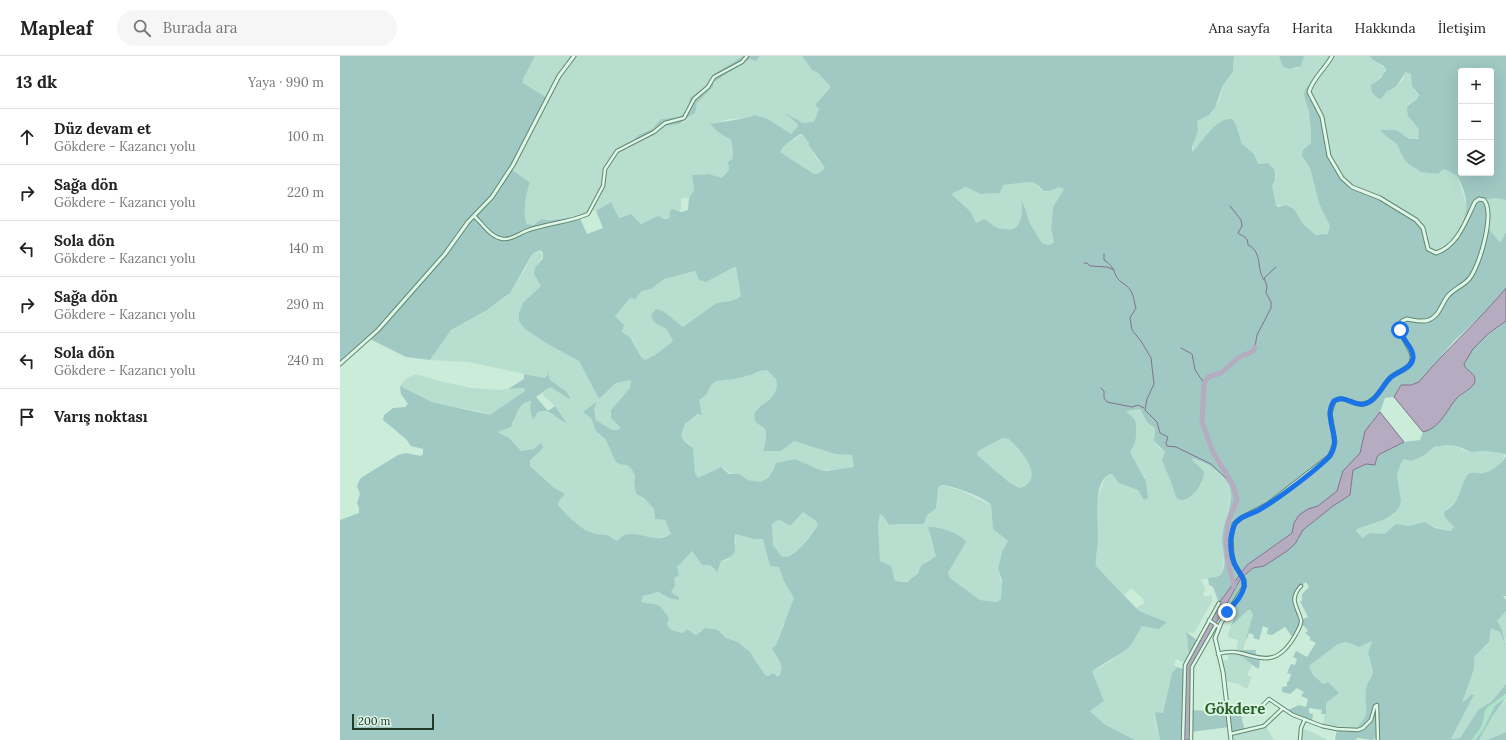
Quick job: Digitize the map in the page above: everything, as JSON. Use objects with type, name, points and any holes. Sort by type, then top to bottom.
[{"type":"street","points":[[340,364],[378,330],[440,260],[502,183],[522,149],[559,76],[574,56]]},
{"type":"street","points":[[474,216],[491,234],[505,239],[514,237],[542,225],[572,220],[588,214],[602,186],[605,169],[617,151],[654,132],[665,124],[684,118],[694,99],[706,90],[714,77],[742,62],[747,56]]},
{"type":"street","points":[[1191,740],[1192,668],[1216,625],[1240,596],[1244,587],[1244,580],[1234,563],[1232,554],[1231,539],[1234,524],[1241,518],[1268,504],[1330,456],[1335,442],[1330,413],[1334,401],[1343,399],[1360,404],[1367,403],[1378,393],[1389,378],[1410,366],[1412,355],[1401,334],[1400,327],[1402,322],[1407,319],[1417,322],[1426,321],[1437,315],[1447,297],[1465,283],[1473,273],[1484,248],[1487,206],[1484,200],[1479,199],[1475,202],[1464,226],[1447,246],[1439,252],[1433,252],[1428,249],[1423,228],[1416,220],[1380,198],[1352,187],[1342,178],[1329,156],[1322,117],[1309,92],[1312,84],[1332,56]]},
{"type":"street","points":[[1218,654],[1229,652],[1261,659],[1268,658],[1281,652],[1296,635],[1301,624],[1295,600],[1296,593],[1301,586]]},
{"type":"street","points":[[1184,740],[1185,665],[1219,603]]},
{"type":"street","points":[[1210,621],[1216,625]]},
{"type":"street","points":[[1216,625],[1215,638],[1223,672],[1231,740]]},
{"type":"street","points":[[1226,707],[1259,709],[1269,699],[1282,709],[1329,728],[1358,730],[1370,722],[1374,708],[1377,705],[1378,740]]},
{"type":"street","points":[[1230,734],[1264,726],[1282,709]]},
{"type":"street","points":[[1300,740],[1301,728],[1305,719]]},
{"type":"shaded area","points":[[340,56],[535,56],[523,79],[523,83],[547,98],[511,169],[530,183],[525,204],[526,221],[527,224],[533,225],[542,219],[549,220],[579,216],[587,234],[603,228],[596,211],[611,202],[619,218],[631,214],[641,224],[658,216],[664,219],[670,218],[669,213],[672,209],[681,212],[688,210],[689,198],[694,190],[692,175],[709,174],[722,178],[729,170],[728,162],[732,159],[733,152],[731,140],[718,132],[710,124],[755,115],[768,119],[791,134],[798,126],[797,123],[783,112],[803,123],[814,122],[819,109],[815,105],[830,88],[830,86],[818,73],[812,70],[802,56],[1234,56],[1233,72],[1223,85],[1215,108],[1209,115],[1197,121],[1198,131],[1192,147],[1192,152],[1215,126],[1220,122],[1232,119],[1236,125],[1242,144],[1254,154],[1258,164],[1268,163],[1274,169],[1275,180],[1272,186],[1276,205],[1278,207],[1286,205],[1294,209],[1304,225],[1316,235],[1328,234],[1330,226],[1320,206],[1310,168],[1302,156],[1303,150],[1311,143],[1309,112],[1304,95],[1305,90],[1311,82],[1309,92],[1319,110],[1332,162],[1348,185],[1373,195],[1405,212],[1421,225],[1428,249],[1436,253],[1454,238],[1464,218],[1466,208],[1462,186],[1456,175],[1444,169],[1438,174],[1421,172],[1410,165],[1404,159],[1397,144],[1380,130],[1396,130],[1410,139],[1418,139],[1419,129],[1408,116],[1407,108],[1417,99],[1419,95],[1412,86],[1411,74],[1406,72],[1396,86],[1387,91],[1381,99],[1375,96],[1371,90],[1371,85],[1381,78],[1386,70],[1384,66],[1369,56],[1506,56],[1506,200],[1495,198],[1484,200],[1487,206],[1486,227],[1499,242],[1506,232],[1506,288],[1486,311],[1454,341],[1419,382],[1411,385],[1401,385],[1394,397],[1385,398],[1380,412],[1365,431],[1360,453],[1342,474],[1337,491],[1318,506],[1312,508],[1294,523],[1292,533],[1247,565],[1219,603],[1213,587],[1209,585],[1208,578],[1220,575],[1224,568],[1222,536],[1231,497],[1228,484],[1217,471],[1192,458],[1193,461],[1204,471],[1204,475],[1200,486],[1192,495],[1187,499],[1178,499],[1162,460],[1165,452],[1154,441],[1155,428],[1147,422],[1140,409],[1126,411],[1135,420],[1136,437],[1130,452],[1146,481],[1148,498],[1144,500],[1138,490],[1119,483],[1112,474],[1106,477],[1101,483],[1097,512],[1098,537],[1096,566],[1139,611],[1167,622],[1159,629],[1142,626],[1131,645],[1126,650],[1092,671],[1104,701],[1090,711],[1104,724],[1135,740],[340,740],[340,520],[359,513],[357,503],[360,494],[357,486],[360,479],[398,455],[406,453],[421,456],[423,454],[423,449],[411,446],[406,439],[383,420],[384,415],[393,408],[405,407],[408,404],[401,394],[400,386],[432,402],[490,415],[525,391],[524,388],[508,389],[524,379],[524,374],[545,378],[547,375],[547,370],[550,380],[567,392],[571,400],[550,387],[536,397],[548,411],[555,406],[567,423],[563,422],[547,411],[538,412],[533,420],[530,408],[531,401],[520,407],[511,427],[497,432],[509,438],[521,451],[534,449],[542,442],[543,448],[530,461],[530,466],[553,487],[565,494],[559,501],[558,505],[571,519],[585,530],[596,534],[607,535],[617,541],[623,535],[630,534],[659,538],[671,534],[665,520],[655,519],[654,509],[644,498],[636,494],[634,482],[635,476],[633,471],[629,466],[616,462],[606,440],[596,431],[591,418],[583,412],[597,402],[594,409],[596,420],[612,430],[621,428],[611,418],[611,410],[630,388],[631,380],[616,383],[599,399],[579,361],[546,343],[525,329],[519,321],[519,313],[523,303],[541,286],[534,274],[535,268],[543,258],[543,253],[540,250],[533,253],[510,293],[487,310],[451,330],[430,360],[406,357],[370,339],[340,364]],"holes":[[[802,134],[825,168],[818,174],[814,174],[780,152],[784,146]],[[1030,182],[1035,183],[1044,191],[1059,187],[1064,189],[1053,207],[1051,228],[1054,242],[1052,244],[1047,245],[1042,243],[1029,222],[1026,210],[1021,200],[1022,215],[1018,224],[1015,228],[1003,229],[995,227],[984,219],[976,223],[971,212],[952,195],[953,193],[966,187],[981,194],[1000,193],[1003,185]],[[736,267],[741,296],[731,301],[715,304],[683,327],[663,311],[656,309],[651,315],[653,320],[666,328],[673,341],[655,355],[645,360],[641,357],[630,337],[622,332],[624,325],[615,316],[630,298],[635,299],[642,291],[651,289],[664,279],[695,271],[699,280],[706,282]],[[767,370],[776,379],[774,394],[756,411],[755,416],[756,422],[766,430],[766,440],[763,451],[781,451],[794,441],[835,454],[852,455],[854,467],[827,471],[820,470],[795,459],[776,463],[768,478],[760,482],[748,480],[739,474],[729,474],[721,467],[698,478],[695,473],[693,448],[685,442],[681,436],[685,424],[697,414],[702,415],[699,400],[706,395],[711,385],[717,381],[735,379],[751,375],[759,371]],[[1003,438],[1009,439],[1025,458],[1032,472],[1028,484],[1020,488],[1010,483],[977,455],[978,451]],[[942,485],[968,492],[991,505],[993,529],[1008,541],[1002,552],[998,569],[1002,580],[1001,599],[997,602],[980,600],[950,578],[948,573],[966,542],[959,536],[949,531],[928,527],[936,556],[922,565],[917,574],[907,582],[895,581],[891,566],[880,561],[878,525],[880,514],[889,525],[924,524],[927,515],[936,508],[938,487]],[[803,512],[816,521],[818,525],[807,540],[797,550],[787,557],[782,557],[773,545],[772,524],[780,520],[790,526]],[[735,534],[754,539],[763,539],[770,566],[779,567],[784,581],[794,598],[776,645],[772,648],[781,666],[778,677],[773,673],[768,676],[765,675],[750,652],[738,642],[726,638],[718,630],[705,628],[696,635],[687,629],[683,633],[671,630],[667,625],[669,618],[658,605],[641,602],[643,596],[658,592],[669,598],[679,600],[679,597],[671,592],[675,586],[674,578],[679,575],[677,567],[692,551],[702,565],[710,565],[717,572],[721,561],[734,554]]]},
{"type":"shaded area","points":[[535,56],[743,56],[714,74],[705,86],[690,98],[688,109],[684,114],[679,117],[661,119],[652,129],[645,131],[628,143],[651,136],[666,126],[684,122],[694,114],[697,103],[713,87],[716,80],[750,59],[754,59],[755,61],[760,56],[802,56],[812,70],[818,73],[828,83],[830,88],[815,105],[819,109],[814,122],[803,123],[783,112],[797,123],[798,126],[791,134],[768,119],[755,115],[747,118],[729,119],[711,124],[718,132],[731,140],[733,152],[732,159],[728,162],[729,171],[722,178],[709,174],[692,175],[694,190],[689,198],[681,198],[681,209],[678,212],[672,210],[669,215],[670,218],[652,219],[641,224],[631,214],[619,218],[611,202],[596,211],[592,209],[590,213],[580,217],[576,216],[541,220],[536,224],[529,225],[524,220],[527,187],[511,169],[523,79]]},
{"type":"shaded area","points":[[743,56],[760,56],[756,61],[750,59],[714,82],[713,87],[697,103],[695,113],[679,124],[666,126],[653,135],[626,146],[640,134],[652,129],[661,119],[679,117],[684,114],[688,109],[690,98],[705,86],[714,74]]},
{"type":"shaded area","points":[[1234,56],[1279,56],[1283,67],[1290,69],[1298,68],[1304,56],[1369,56],[1385,68],[1384,74],[1373,83],[1385,92],[1403,80],[1405,72],[1410,73],[1412,78],[1412,86],[1419,97],[1408,104],[1419,129],[1419,137],[1414,140],[1403,134],[1381,131],[1397,144],[1404,159],[1417,170],[1436,174],[1440,173],[1444,169],[1456,175],[1464,196],[1466,207],[1466,215],[1460,232],[1443,250],[1433,252],[1348,185],[1332,162],[1305,103],[1309,112],[1312,129],[1311,143],[1305,148],[1303,158],[1310,168],[1320,206],[1330,226],[1329,232],[1325,235],[1316,235],[1304,225],[1294,209],[1288,206],[1276,205],[1272,186],[1276,178],[1274,169],[1266,163],[1258,164],[1254,154],[1242,144],[1239,134],[1215,127],[1192,152],[1197,121],[1212,113],[1219,101],[1223,85],[1231,75],[1234,68]]},
{"type":"shaded area","points":[[1279,56],[1304,56],[1301,66],[1290,69],[1283,67]]},
{"type":"shaded area","points":[[802,134],[809,143],[809,146],[816,158],[825,168],[818,174],[814,174],[780,152],[784,146]]},
{"type":"shaded area","points":[[1030,182],[1035,183],[1041,190],[1046,192],[1059,187],[1064,187],[1064,190],[1053,207],[1051,227],[1054,242],[1052,244],[1046,245],[1042,243],[1029,222],[1026,210],[1021,200],[1023,210],[1021,221],[1016,227],[1006,230],[996,227],[983,219],[976,223],[971,212],[952,195],[953,193],[966,187],[985,194],[1000,193],[1003,185]]},
{"type":"shaded area","points":[[1495,198],[1506,200],[1506,232],[1499,242],[1486,227],[1484,200]]},
{"type":"shaded area","points":[[539,250],[543,256],[537,265],[536,278],[541,283],[541,286],[535,293],[521,323],[529,332],[579,361],[599,399],[616,383],[631,380],[630,388],[611,410],[610,415],[621,428],[612,430],[596,420],[594,409],[597,404],[584,412],[591,418],[596,431],[606,440],[615,458],[620,464],[626,464],[631,468],[635,476],[634,480],[636,494],[644,498],[654,509],[654,515],[657,519],[665,520],[671,535],[651,539],[633,534],[624,535],[617,541],[607,535],[596,534],[585,530],[571,519],[558,505],[559,501],[565,494],[553,487],[530,466],[530,462],[542,449],[543,443],[534,449],[521,451],[505,436],[496,432],[513,425],[514,418],[520,409],[527,402],[532,401],[533,420],[538,412],[542,411],[552,414],[563,422],[567,422],[555,406],[542,394],[550,387],[571,400],[567,392],[550,380],[547,371],[546,377],[544,378],[468,362],[430,360],[451,330],[487,310],[507,296],[526,268],[533,253]]},
{"type":"shaded area","points":[[736,267],[741,296],[731,302],[708,310],[683,327],[663,311],[656,309],[673,341],[651,358],[645,360],[641,357],[632,339],[622,332],[624,325],[615,316],[630,297],[635,299],[642,291],[651,289],[664,279],[695,271],[697,277],[718,274]]},
{"type":"shaded area","points":[[1506,288],[1506,321],[1488,334],[1473,349],[1464,364],[1475,378],[1474,384],[1457,398],[1439,423],[1423,432],[1394,397],[1401,385],[1411,385],[1419,382]]},
{"type":"shaded area","points":[[1506,321],[1506,454],[1486,451],[1471,452],[1457,446],[1447,445],[1434,447],[1425,455],[1412,461],[1404,459],[1397,475],[1401,501],[1399,507],[1384,520],[1357,529],[1356,531],[1362,538],[1370,533],[1384,534],[1396,524],[1409,526],[1425,522],[1435,528],[1451,531],[1454,527],[1445,517],[1444,512],[1455,503],[1468,474],[1490,471],[1506,456],[1506,596],[1503,596],[1506,600],[1506,611],[1497,621],[1502,630],[1506,646],[1500,632],[1491,628],[1489,642],[1474,657],[1474,669],[1462,703],[1471,695],[1474,695],[1451,739],[1460,738],[1478,710],[1491,702],[1506,684],[1506,694],[1487,708],[1481,728],[1472,740],[1378,740],[1377,738],[1372,740],[1357,738],[1356,740],[1335,740],[1337,729],[1354,730],[1366,715],[1366,689],[1373,671],[1368,654],[1372,641],[1359,647],[1346,642],[1338,644],[1309,666],[1314,676],[1323,684],[1328,682],[1339,693],[1326,703],[1326,714],[1321,714],[1322,710],[1309,708],[1309,713],[1313,714],[1312,722],[1286,711],[1299,705],[1306,707],[1308,699],[1301,696],[1304,692],[1297,688],[1290,694],[1282,692],[1282,687],[1287,686],[1287,682],[1289,681],[1291,674],[1287,673],[1291,664],[1295,665],[1297,659],[1293,657],[1296,651],[1307,657],[1316,643],[1310,640],[1310,637],[1305,633],[1308,631],[1301,625],[1293,638],[1285,627],[1272,635],[1267,634],[1268,628],[1263,626],[1259,640],[1253,638],[1254,635],[1249,633],[1246,639],[1253,615],[1250,610],[1248,610],[1231,626],[1236,614],[1226,607],[1241,578],[1253,568],[1264,566],[1287,551],[1295,544],[1303,530],[1333,506],[1350,495],[1353,470],[1366,464],[1376,464],[1377,457],[1380,454],[1404,442],[1420,440],[1423,432],[1434,427],[1442,419],[1455,400],[1473,386],[1475,378],[1464,366],[1466,358],[1481,340]],"holes":[[[1306,582],[1309,587],[1302,594],[1302,601],[1300,601],[1308,617],[1301,620],[1297,610],[1295,600],[1296,595],[1301,586]]]},
{"type":"shaded area","points":[[767,370],[776,379],[777,392],[755,414],[756,422],[766,430],[766,440],[763,451],[781,451],[794,441],[835,454],[852,455],[854,467],[836,470],[820,470],[795,459],[776,463],[775,469],[768,478],[760,482],[748,480],[739,474],[733,475],[724,468],[719,468],[698,478],[695,473],[692,446],[685,442],[681,436],[687,421],[696,414],[701,415],[702,412],[699,406],[699,399],[706,395],[711,385],[717,381],[735,379],[751,375],[759,371]]},
{"type":"shaded area","points":[[416,374],[443,382],[472,388],[497,390],[524,388],[525,391],[493,414],[488,415],[481,412],[432,402],[400,386],[407,378]]},
{"type":"shaded area","points":[[1140,409],[1144,417],[1155,428],[1154,439],[1156,445],[1165,452],[1164,463],[1171,478],[1175,495],[1202,483],[1204,471],[1192,461],[1191,457],[1215,469],[1226,481],[1230,491],[1229,506],[1222,536],[1224,554],[1223,572],[1217,576],[1201,580],[1206,591],[1203,592],[1204,597],[1212,595],[1212,601],[1196,630],[1193,633],[1185,632],[1189,639],[1188,650],[1190,655],[1186,663],[1176,659],[1174,665],[1177,667],[1172,673],[1163,713],[1158,712],[1154,717],[1160,740],[1135,740],[1104,724],[1090,711],[1104,701],[1092,671],[1103,666],[1126,650],[1131,645],[1142,626],[1146,627],[1167,622],[1139,611],[1136,608],[1145,603],[1142,598],[1131,588],[1124,595],[1096,566],[1096,503],[1105,478],[1112,474],[1119,483],[1138,490],[1144,500],[1145,478],[1130,452],[1133,449],[1136,432],[1125,411]]},
{"type":"shaded area","points":[[1380,412],[1404,442],[1380,454],[1377,457],[1375,465],[1366,464],[1353,470],[1350,495],[1333,506],[1303,530],[1295,544],[1287,551],[1264,566],[1253,568],[1241,578],[1192,667],[1191,740],[1183,740],[1185,665],[1219,603],[1247,565],[1292,533],[1294,523],[1299,515],[1308,509],[1318,506],[1337,491],[1343,471],[1360,453],[1365,431]]},
{"type":"shaded area","points":[[1003,438],[1009,439],[1021,453],[1029,464],[1033,474],[1030,482],[1020,488],[1010,483],[977,455],[978,451]]},
{"type":"shaded area","points":[[1447,445],[1457,446],[1462,450],[1474,452],[1486,451],[1506,454],[1501,463],[1487,473],[1471,473],[1466,477],[1460,497],[1444,512],[1454,527],[1452,531],[1431,526],[1395,525],[1382,535],[1373,533],[1361,538],[1356,531],[1357,529],[1376,523],[1393,514],[1399,507],[1401,501],[1397,475],[1402,461],[1406,459],[1412,461],[1425,455],[1434,447]]},
{"type":"shaded area","points":[[942,485],[962,491],[991,505],[993,529],[1008,541],[1002,552],[998,569],[1002,585],[1001,599],[998,602],[980,600],[950,578],[948,573],[966,542],[960,536],[952,532],[932,527],[929,532],[936,556],[927,561],[914,577],[907,581],[895,581],[893,574],[880,561],[878,525],[880,514],[888,524],[925,524],[925,517],[938,487]]},
{"type":"shaded area","points":[[803,512],[816,521],[818,525],[799,549],[785,558],[782,558],[773,545],[772,524],[780,520],[790,526]]},
{"type":"shaded area","points":[[735,534],[754,539],[763,539],[770,565],[779,567],[784,581],[795,598],[788,619],[783,624],[776,645],[772,648],[781,664],[781,672],[778,677],[773,673],[768,676],[765,675],[750,652],[738,642],[726,638],[718,630],[701,630],[696,635],[687,629],[683,633],[671,630],[667,625],[669,618],[664,612],[651,604],[641,602],[643,596],[656,592],[669,598],[678,596],[671,592],[675,586],[674,578],[677,567],[691,550],[702,565],[710,565],[714,571],[721,561],[728,560],[736,543]]},
{"type":"shaded area","points":[[1248,610],[1251,611],[1253,617],[1243,650],[1236,651],[1238,640],[1229,638],[1228,634],[1231,626]]},
{"type":"shaded area","points":[[1506,611],[1506,641],[1497,621]]},
{"type":"shaded area","points":[[1493,627],[1500,632],[1506,646],[1506,684],[1491,702],[1477,711],[1460,738],[1451,739],[1474,695],[1462,703],[1474,669],[1474,657],[1488,644],[1491,628]]},
{"type":"shaded area","points":[[1185,631],[1198,641],[1190,655],[1187,637]]},
{"type":"shaded area","points":[[1371,641],[1372,644],[1368,656],[1373,671],[1367,686],[1368,708],[1364,720],[1354,730],[1323,727],[1326,703],[1330,700],[1326,682],[1322,684],[1317,680],[1309,666],[1338,644],[1346,642],[1355,646]]},
{"type":"shaded area","points":[[1241,650],[1256,650],[1255,658],[1260,659],[1259,669],[1240,655],[1234,653]]},
{"type":"shaded area","points":[[1228,652],[1239,653],[1252,665],[1247,675],[1252,677],[1247,689],[1239,684],[1224,681],[1220,661],[1228,660]]},
{"type":"shaded area","points":[[1177,667],[1185,670],[1183,740],[1160,740],[1155,715],[1156,712],[1163,713],[1172,673]]},
{"type":"shaded area","points":[[1506,698],[1492,717],[1479,740],[1475,740],[1483,729],[1495,705]]},
{"type":"shaded area","points":[[1506,700],[1506,732],[1487,740],[1479,740],[1492,717]]},
{"type":"shaded area","points":[[1239,706],[1245,732],[1230,734],[1229,727],[1191,732],[1191,710],[1209,710]]},
{"type":"shaded area","points":[[1265,725],[1274,740],[1231,740],[1230,734]]},
{"type":"shaded area","points":[[1301,728],[1316,734],[1327,740],[1300,740]]},
{"type":"shaded area","points":[[1506,732],[1506,740],[1487,740]]},
{"type":"sand","points":[[1506,694],[1506,698],[1495,705],[1483,730],[1475,740],[1472,740],[1483,724],[1485,710]]},
{"type":"waterway","points":[[1230,206],[1241,220],[1242,226],[1238,233],[1246,238],[1248,245],[1253,248],[1258,256],[1260,271],[1264,280]]},
{"type":"waterway","points":[[1104,254],[1104,260],[1111,265],[1118,279],[1129,288],[1132,293],[1136,308],[1130,318],[1132,330],[1141,341],[1151,358],[1154,384],[1147,399],[1145,410],[1157,422],[1160,433],[1168,437],[1166,443],[1167,446],[1176,447],[1211,464],[1233,485]]},
{"type":"waterway","points":[[1084,263],[1087,263],[1090,266],[1107,267],[1114,270]]},
{"type":"waterway","points":[[1255,347],[1257,335],[1271,308],[1271,302],[1266,293],[1267,286],[1264,278],[1276,267]]},
{"type":"waterway","points":[[1234,586],[1228,561],[1226,541],[1228,522],[1237,500],[1233,485],[1213,452],[1202,422],[1204,384],[1208,377],[1221,373],[1238,358],[1253,351],[1255,347]]},
{"type":"waterway","points":[[1181,348],[1192,354],[1195,370],[1204,383]]},
{"type":"waterway","points":[[1101,388],[1104,391],[1104,398],[1107,402],[1132,407],[1138,405],[1144,408]]},
{"type":"district","name":"Gökdere","points":[[1235,709]]},
{"type":"route","points":[[1227,612],[1240,596],[1244,587],[1244,580],[1234,563],[1231,548],[1234,524],[1241,518],[1268,504],[1330,456],[1334,450],[1335,442],[1330,413],[1331,406],[1334,401],[1343,399],[1360,404],[1367,403],[1374,398],[1389,378],[1410,366],[1413,358],[1411,350],[1402,338],[1400,330]]}]
